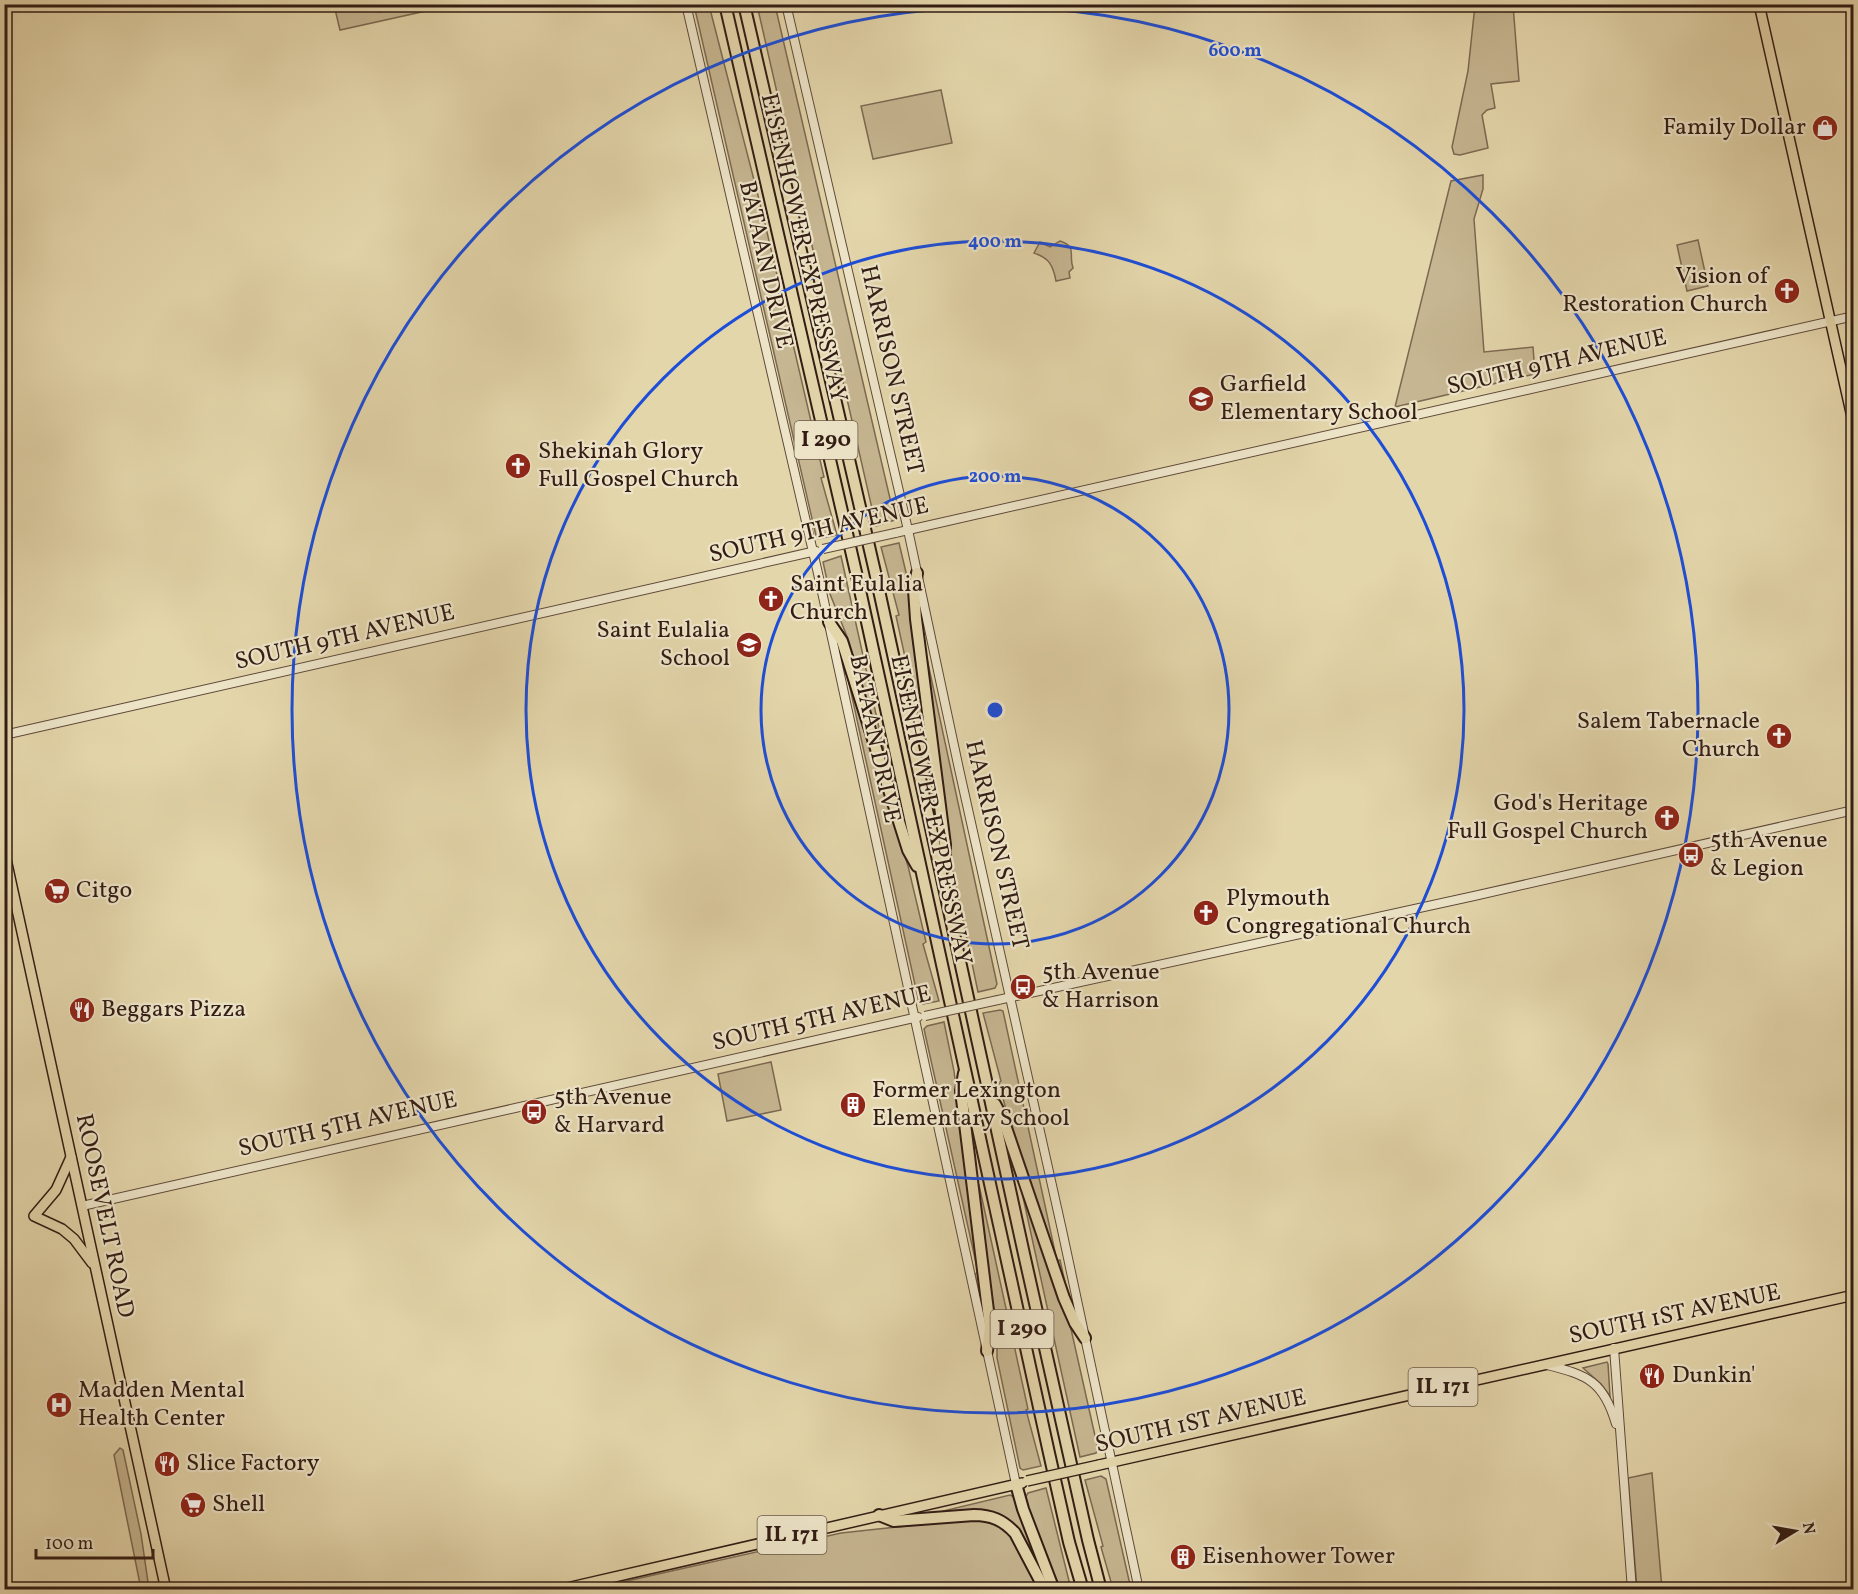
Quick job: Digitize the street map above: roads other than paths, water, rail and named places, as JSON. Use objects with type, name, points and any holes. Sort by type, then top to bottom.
[{"type":"highway","name":"EISENHOWER EXPRESSWAY","points":[[725,4],[858,581],[1064,1520],[1083,1590]]},
{"type":"highway","name":"EISENHOWER EXPRESSWAY","points":[[746,4],[748,21],[878,583],[989,1095],[1101,1590]]},
{"type":"highway","points":[[917,573],[914,590],[916,619],[945,845],[944,883]]},
{"type":"highway","points":[[829,622],[842,641],[908,850],[923,876]]},
{"type":"highway","points":[[964,1067],[961,1091],[990,1327],[987,1351]]},
{"type":"highway","points":[[989,1095],[1004,1119],[1064,1298],[1075,1323],[1085,1338]]},
{"type":"highway","points":[[1021,1483],[1023,1509],[1054,1590]]},
{"type":"highway","points":[[879,1515],[894,1521],[974,1515],[996,1518],[1015,1533],[1045,1590]]},
{"type":"main road","points":[[1760,4],[1854,426]]},
{"type":"main road","name":"ROOSEVELT ROAD","points":[[4,850],[166,1590]]},
{"type":"main road","points":[[71,1157],[56,1190],[34,1216],[62,1229],[74,1239],[95,1266]]},
{"type":"main road","name":"SOUTH 1ST AVENUE","points":[[558,1590],[879,1515],[1854,1295]]},
{"type":"street","name":"BATAAN DRIVE","points":[[686,4],[784,436],[829,622],[987,1351],[1021,1483]]},
{"type":"street","name":"HARRISON STREET","points":[[786,4],[908,530],[1139,1590]]},
{"type":"street","name":"SOUTH 9TH AVENUE","points":[[4,735],[1854,316]]},
{"type":"street","name":"SOUTH 5TH AVENUE","points":[[82,1206],[1854,810]]},
{"type":"street","points":[[1614,1348],[1632,1590]]},
{"type":"street","points":[[1543,1364],[1578,1372],[1591,1380],[1610,1404],[1621,1440]]},
{"type":"place","name":"Family Dollar","points":[[1825,128]]},
{"type":"place","name":"Vision of Restoration Church","points":[[1787,291]]},
{"type":"place","name":"Garfield Elementary School","points":[[1201,399]]},
{"type":"place","name":"Shekinah Glory Full Gospel Church","points":[[518,466]]},
{"type":"place","name":"Saint Eulalia Church","points":[[771,599]]},
{"type":"place","name":"Saint Eulalia School","points":[[749,645]]},
{"type":"place","name":"Salem Tabernacle Church","points":[[1779,736]]},
{"type":"place","name":"God's Heritage Full Gospel Church","points":[[1667,818]]},
{"type":"place","name":"5th Avenue & Legion","points":[[1691,855]]},
{"type":"place","name":"Citgo","points":[[57,891]]},
{"type":"place","name":"Plymouth Congregational Church","points":[[1206,913]]},
{"type":"place","name":"5th Avenue & Harrison","points":[[1023,987]]},
{"type":"place","name":"Beggars Pizza","points":[[82,1010]]},
{"type":"place","name":"Former Lexington Elementary School","points":[[853,1105]]},
{"type":"place","name":"5th Avenue & Harvard","points":[[534,1112]]},
{"type":"place","name":"Dunkin'","points":[[1652,1376]]},
{"type":"place","name":"Madden Mental Health Center","points":[[59,1405]]},
{"type":"place","name":"Slice Factory","points":[[167,1464]]},
{"type":"place","name":"Shell","points":[[193,1505]]},
{"type":"place","name":"Eisenhower Tower","points":[[1183,1557]]}]
